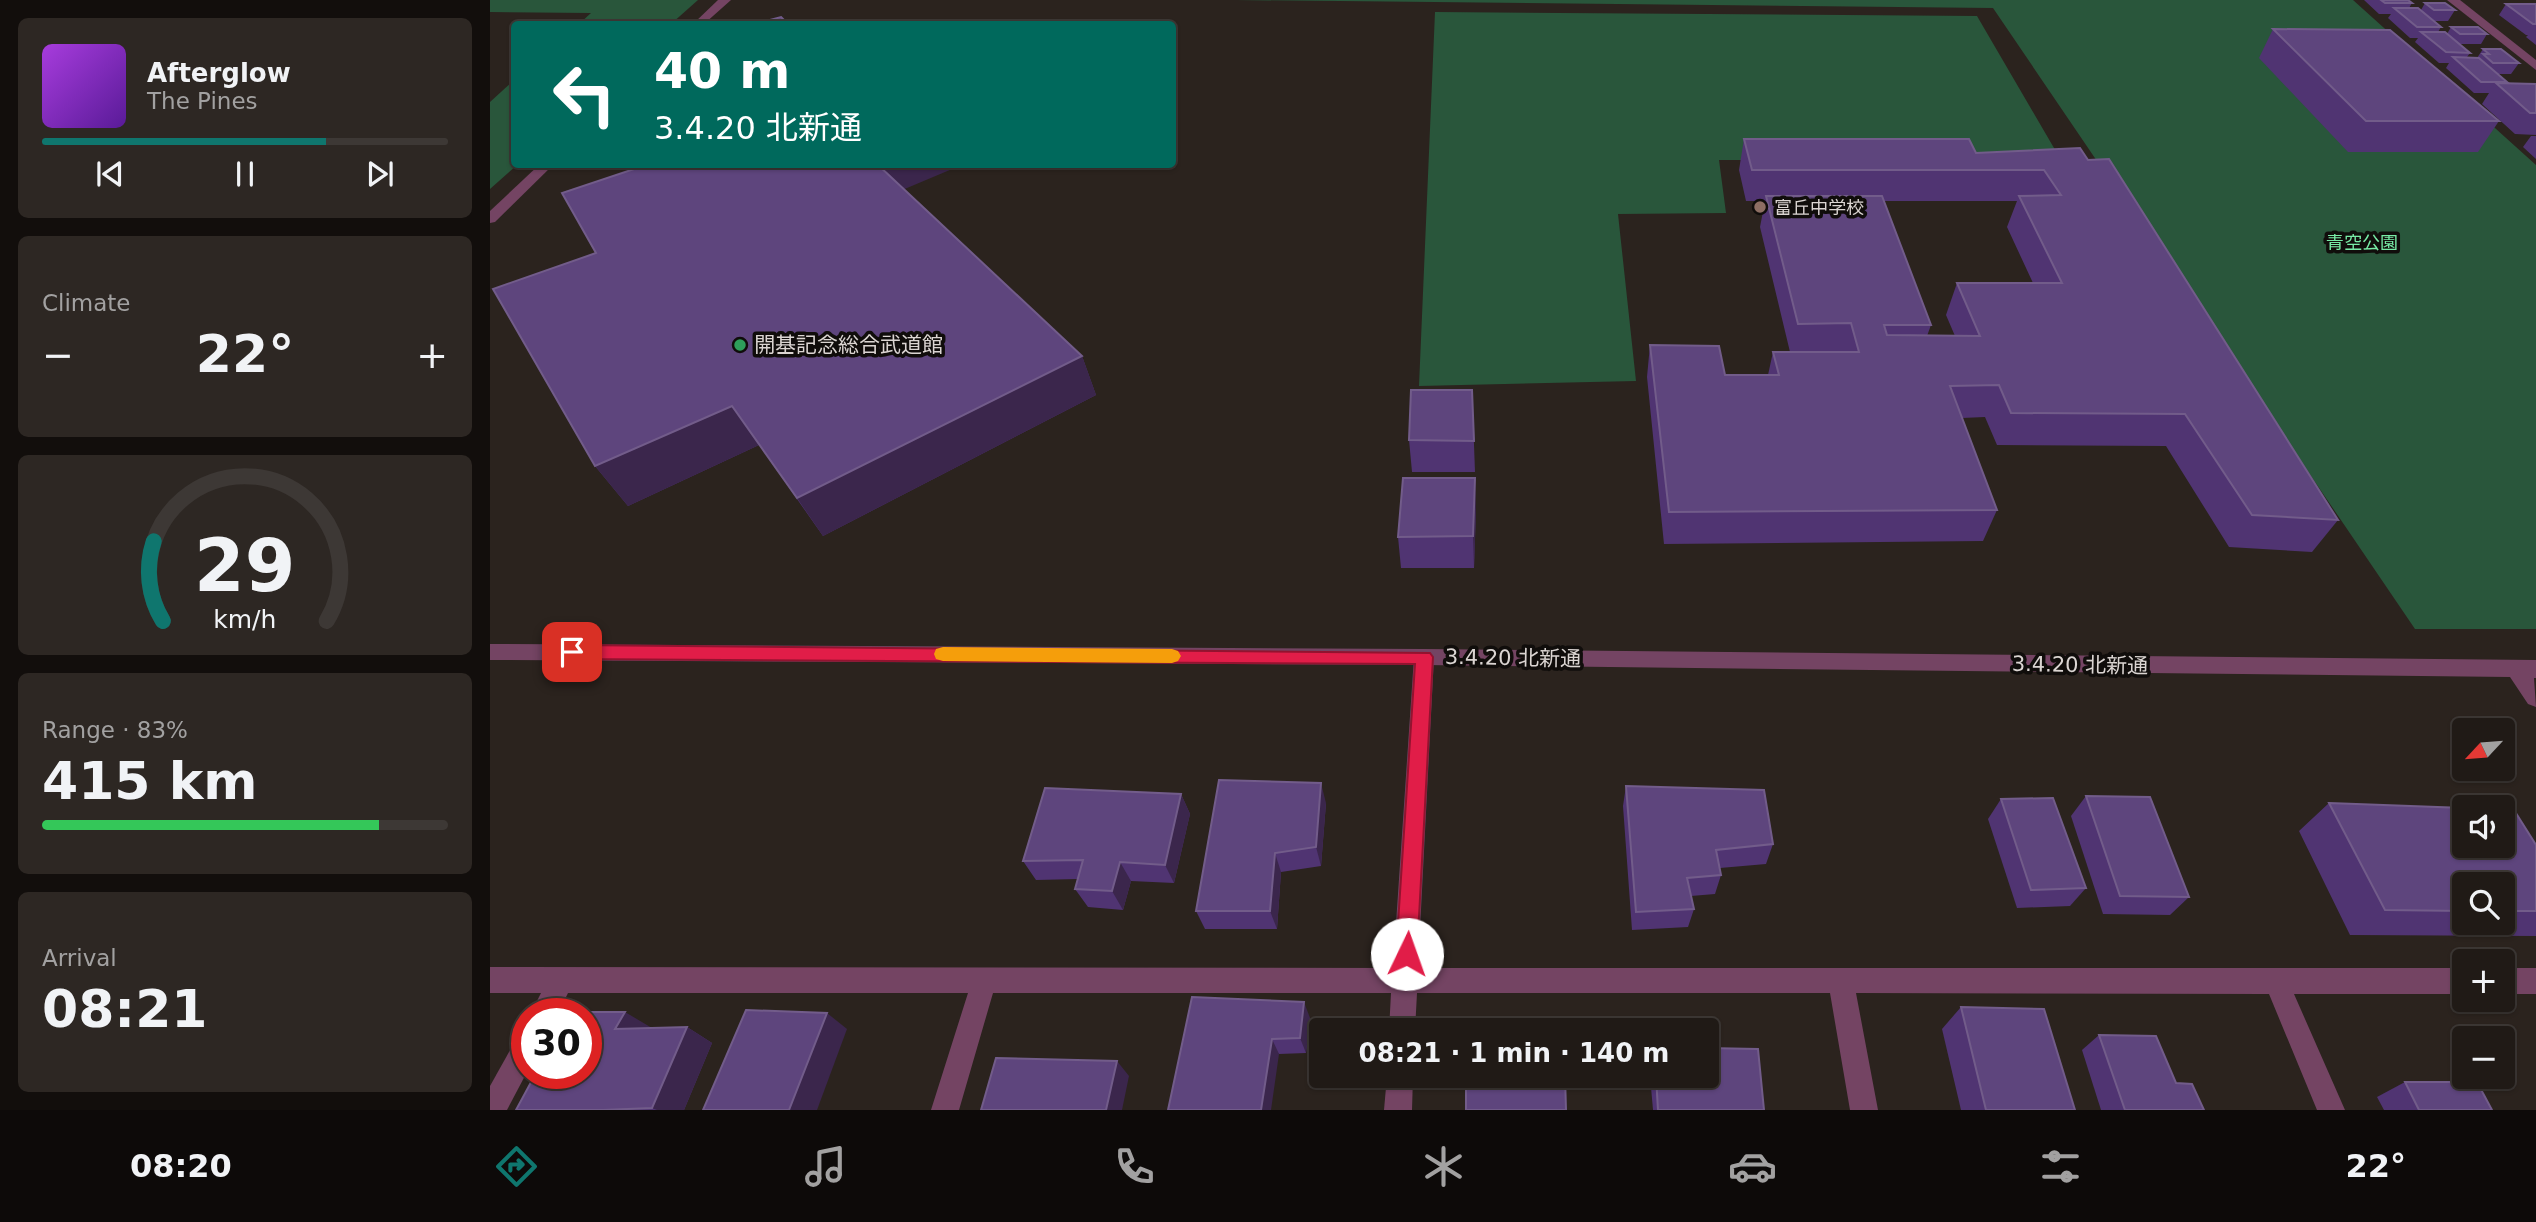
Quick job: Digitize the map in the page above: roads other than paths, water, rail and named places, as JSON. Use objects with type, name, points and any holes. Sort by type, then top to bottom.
[{"type":"street","points":[[701,21],[725,0]]},
{"type":"street","points":[[2454,0],[2536,66]]},
{"type":"street","points":[[490,219],[544,168]]},
{"type":"street","name":"3.4.20 北新通","points":[[490,652],[1424,657],[2526,669]]},
{"type":"street","points":[[1403,1018],[1424,657]]},
{"type":"street","points":[[2526,669],[2536,698]]},
{"type":"street","points":[[490,980],[2452,981]]},
{"type":"street","points":[[552,998],[561,980]]},
{"type":"street","points":[[945,1110],[984,981]]},
{"type":"street","points":[[1841,981],[1864,1110]]},
{"type":"street","points":[[2276,981],[2331,1110]]},
{"type":"street","points":[[2515,981],[2536,981]]},
{"type":"street","points":[[492,1110],[511,1075]]},
{"type":"street","points":[[1398,1110],[1399,1088]]},
{"type":"place","name":"富丘中学校","points":[[1760,207]]},
{"type":"place","name":"開基記念総合武道館","points":[[740,345]]},
{"type":"park label","name":"青空公園","points":[[2362,242]]}]
